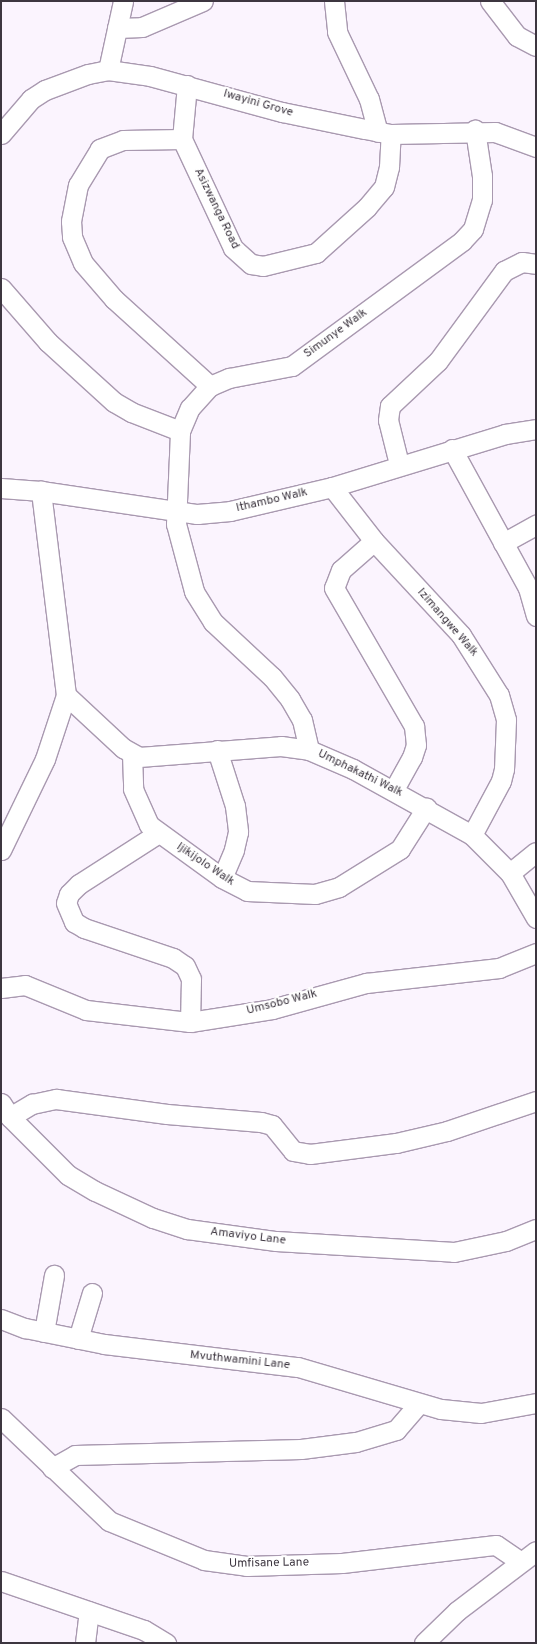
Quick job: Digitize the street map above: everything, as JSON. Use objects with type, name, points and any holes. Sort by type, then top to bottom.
[{"type":"street","points":[[108,70],[123,1]]},
{"type":"street","points":[[117,28],[142,27],[203,1]]},
{"type":"street","name":"Asizwanga Road","points":[[182,138],[233,248],[251,264],[263,266],[316,253],[367,208],[384,187],[389,167],[384,133],[337,32],[334,1]]},
{"type":"street","points":[[490,1],[517,36],[536,46]]},
{"type":"street","name":"Iwayini Grove","points":[[1,134],[12,119],[45,90],[88,74],[108,70],[150,76],[282,112],[384,133],[474,130],[516,138],[536,147]]},
{"type":"street","points":[[187,85],[182,138],[123,140],[100,149],[78,185],[71,221],[72,237],[83,263],[114,299],[210,386]]},
{"type":"street","name":"Simunye Walk","points":[[309,750],[302,720],[290,699],[202,609],[177,538],[180,431],[190,408],[210,386],[229,378],[292,366],[462,242],[473,229],[482,200],[482,176],[474,130]]},
{"type":"street","points":[[399,464],[388,420],[390,406],[438,362],[504,271],[522,262],[536,264]]},
{"type":"street","points":[[1,288],[48,342],[114,402],[130,412],[180,431]]},
{"type":"street","name":"Ithambo Walk","points":[[1,488],[41,491],[197,514],[230,511],[332,487],[399,464],[536,429]]},
{"type":"street","points":[[452,449],[528,588],[536,616]]},
{"type":"street","name":"Izimangwe Walk","points":[[332,487],[374,541],[461,635],[500,695],[506,720],[504,769],[501,781],[472,834]]},
{"type":"street","points":[[1,850],[45,759],[66,695],[41,491]]},
{"type":"street","points":[[504,543],[536,525]]},
{"type":"street","points":[[374,541],[341,570],[334,588],[414,726],[416,745],[412,757],[394,790]]},
{"type":"street","points":[[66,695],[132,754]]},
{"type":"street","name":"Umphakathi Walk","points":[[132,754],[150,758],[262,746],[309,750],[394,790],[472,834],[510,873],[536,918]]},
{"type":"street","points":[[217,750],[235,806],[238,832],[234,850],[222,878]]},
{"type":"street","name":"Ijikijolo Walk","points":[[132,754],[132,776],[137,803],[157,834],[222,878],[247,891],[315,894],[339,887],[400,849],[426,808]]},
{"type":"street","points":[[157,834],[79,884],[69,894],[66,903],[74,922],[84,928],[173,958],[185,966],[191,979],[190,1022]]},
{"type":"street","points":[[510,873],[536,852]]},
{"type":"street","name":"Umsobo Walk","points":[[1,988],[25,985],[86,1010],[190,1022],[272,1009],[366,983],[499,968],[536,953]]},
{"type":"street","points":[[5,1110],[56,1099],[272,1125],[293,1151],[301,1154],[326,1154],[396,1143],[447,1130],[536,1101]]},
{"type":"street","name":"Amaviyo Lane","points":[[5,1110],[68,1175],[145,1214],[187,1229],[276,1242],[454,1252],[506,1241],[536,1229]]},
{"type":"street","points":[[44,1332],[54,1275]]},
{"type":"street","points":[[78,1339],[92,1293]]},
{"type":"street","name":"Mvuthwamini Lane","points":[[1,1319],[44,1332],[150,1351],[276,1363],[418,1405],[481,1412],[536,1403]]},
{"type":"street","points":[[52,1468],[75,1455],[301,1449],[356,1442],[396,1430],[418,1405]]},
{"type":"street","name":"Umfisane Lane","points":[[1,1418],[109,1521],[142,1537],[215,1563],[247,1566],[342,1563],[496,1546],[528,1557]]},
{"type":"street","points":[[424,1643],[457,1611],[528,1557]]},
{"type":"street","points":[[1,1581],[144,1630],[166,1643]]},
{"type":"street","points":[[85,1643],[89,1611]]}]
